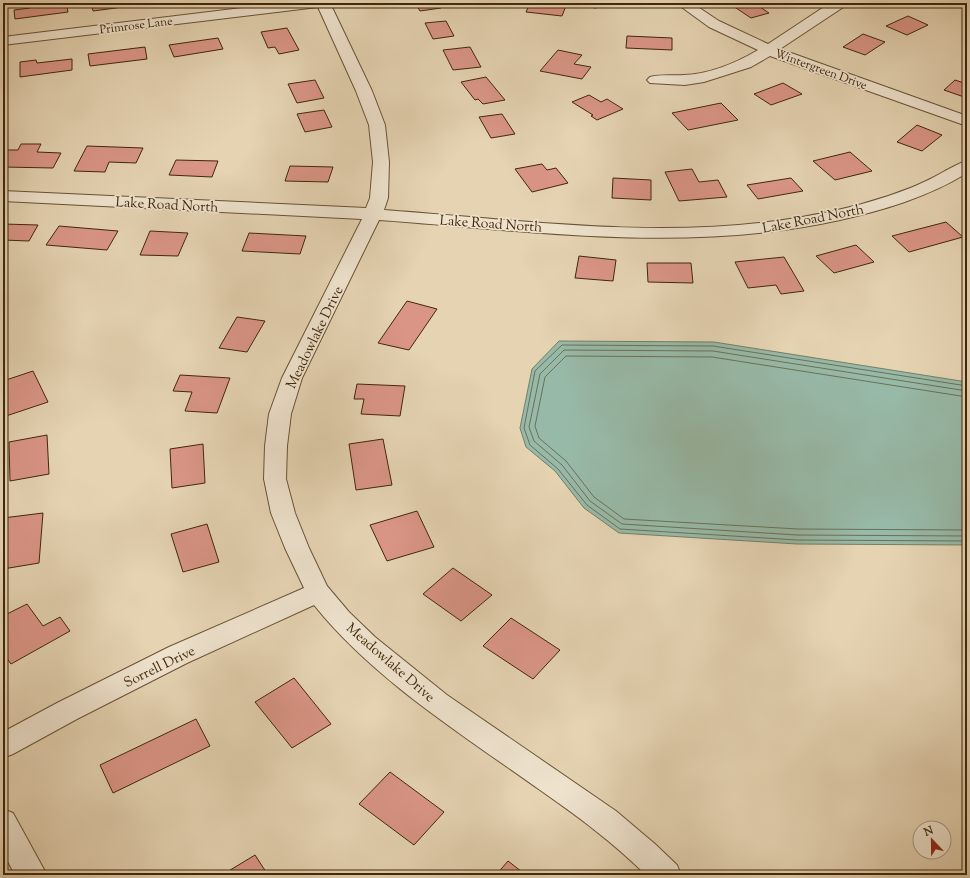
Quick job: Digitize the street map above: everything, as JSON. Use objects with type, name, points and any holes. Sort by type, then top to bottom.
[{"type":"street","name":"Primrose Lane","points":[[3,41],[317,3]]},
{"type":"street","name":"Meadowlake Drive","points":[[323,3],[364,91],[377,125],[381,162],[379,198],[357,249],[292,378],[280,414],[276,446],[275,480],[283,513],[297,548],[318,592],[340,619],[366,644],[438,703],[606,820],[645,854],[666,875]]},
{"type":"street","name":"Wintergreen Drive","points":[[682,3],[692,11],[714,24],[769,50],[967,121]]},
{"type":"street","points":[[655,80],[685,80],[725,71],[746,64],[840,3]]},
{"type":"street","name":"Lake Road North","points":[[3,196],[373,214],[649,233],[692,234],[753,230],[821,220],[892,201],[934,184],[967,166]]},
{"type":"street","name":"Sorrell Drive","points":[[3,746],[67,711],[178,655],[318,592]]},
{"type":"street","points":[[3,822],[21,858],[32,875]]},
{"type":"water","points":[[559,341],[714,342],[967,382],[967,545],[797,544],[619,533],[584,508],[555,471],[526,447],[520,428],[532,369]]},
{"type":"building","points":[[66,3],[68,12],[15,19],[14,10],[30,8],[30,4]]},
{"type":"building","points":[[91,3],[137,3],[138,5],[93,11]]},
{"type":"building","points":[[415,3],[437,3],[441,8],[420,11]]},
{"type":"building","points":[[530,3],[567,3],[562,16],[526,12]]},
{"type":"building","points":[[589,3],[631,3],[594,8]]},
{"type":"building","points":[[754,3],[769,13],[751,18],[730,4]]},
{"type":"building","points":[[908,16],[928,25],[907,35],[886,26]]},
{"type":"building","points":[[446,21],[454,36],[433,39],[425,23]]},
{"type":"building","points":[[287,28],[299,50],[279,54],[275,47],[268,48],[261,32]]},
{"type":"building","points":[[863,34],[885,42],[865,55],[843,47]]},
{"type":"building","points":[[627,36],[672,38],[672,50],[626,48]]},
{"type":"building","points":[[218,38],[223,49],[174,57],[169,45]]},
{"type":"building","points":[[145,47],[147,59],[90,66],[88,54]]},
{"type":"building","points":[[470,47],[481,67],[453,70],[443,50]]},
{"type":"building","points":[[558,50],[582,55],[574,64],[591,67],[582,79],[540,71]]},
{"type":"building","points":[[72,59],[72,70],[20,77],[20,62],[36,60],[37,63]]},
{"type":"building","points":[[486,77],[505,100],[483,104],[478,99],[475,100],[461,82]]},
{"type":"building","points":[[315,80],[324,98],[297,103],[288,84]]},
{"type":"building","points":[[955,80],[967,84],[967,98],[944,90]]},
{"type":"building","points":[[783,83],[802,94],[771,105],[754,94]]},
{"type":"building","points":[[589,95],[601,102],[607,99],[623,109],[597,120],[591,116],[593,115],[572,102]]},
{"type":"building","points":[[721,103],[738,120],[688,130],[672,113]]},
{"type":"building","points":[[324,110],[332,127],[305,132],[297,114]]},
{"type":"building","points":[[502,114],[515,134],[491,138],[479,117]]},
{"type":"building","points":[[917,125],[942,135],[922,151],[897,142]]},
{"type":"building","points":[[21,144],[41,144],[37,152],[61,153],[53,168],[3,167],[3,150],[18,150]]},
{"type":"building","points":[[87,146],[143,148],[136,163],[109,162],[105,172],[74,171]]},
{"type":"building","points":[[850,152],[872,171],[835,180],[813,161]]},
{"type":"building","points":[[176,160],[218,161],[212,177],[169,175]]},
{"type":"building","points":[[542,164],[547,170],[556,168],[568,183],[532,192],[515,169]]},
{"type":"building","points":[[290,166],[333,167],[328,182],[285,181]]},
{"type":"building","points":[[692,169],[699,182],[718,180],[727,197],[679,201],[665,172]]},
{"type":"building","points":[[613,178],[651,180],[651,200],[612,198]]},
{"type":"building","points":[[791,178],[803,191],[758,199],[747,185]]},
{"type":"building","points":[[946,222],[963,237],[909,252],[892,236]]},
{"type":"building","points":[[3,224],[38,225],[29,241],[3,240]]},
{"type":"building","points":[[59,226],[118,231],[107,250],[46,245]]},
{"type":"building","points":[[150,231],[188,233],[178,256],[140,255]]},
{"type":"building","points":[[249,233],[306,236],[300,254],[242,251]]},
{"type":"building","points":[[856,245],[874,262],[834,273],[816,256]]},
{"type":"building","points":[[579,256],[616,260],[613,281],[575,278]]},
{"type":"building","points":[[784,257],[804,291],[781,294],[776,285],[748,288],[735,262]]},
{"type":"building","points":[[647,263],[691,263],[693,283],[648,282]]},
{"type":"building","points":[[407,301],[437,309],[409,350],[378,343]]},
{"type":"building","points":[[237,317],[265,321],[247,352],[219,348]]},
{"type":"building","points":[[33,371],[48,402],[3,417],[3,381]]},
{"type":"building","points":[[180,375],[230,378],[217,413],[185,411],[192,392],[173,391]]},
{"type":"building","points":[[357,384],[405,386],[400,416],[361,414],[364,399],[354,399]]},
{"type":"building","points":[[47,435],[49,474],[10,481],[9,442]]},
{"type":"building","points":[[383,439],[392,485],[356,490],[349,444]]},
{"type":"building","points":[[203,444],[205,483],[172,488],[170,449]]},
{"type":"building","points":[[417,511],[434,547],[387,561],[370,525]]},
{"type":"building","points":[[43,513],[39,563],[3,569],[3,518]]},
{"type":"building","points":[[207,524],[219,562],[183,572],[171,534]]},
{"type":"building","points":[[453,568],[492,595],[461,621],[423,594]]},
{"type":"building","points":[[27,604],[43,626],[60,617],[70,631],[11,664],[3,653],[3,616]]},
{"type":"building","points":[[511,618],[560,650],[533,679],[483,646]]},
{"type":"building","points":[[294,678],[331,724],[292,748],[255,702]]},
{"type":"building","points":[[196,719],[210,746],[113,793],[100,765]]},
{"type":"building","points":[[390,772],[444,812],[414,845],[359,804]]},
{"type":"building","points":[[255,855],[268,875],[222,875]]},
{"type":"building","points":[[508,861],[526,875],[496,875]]}]
